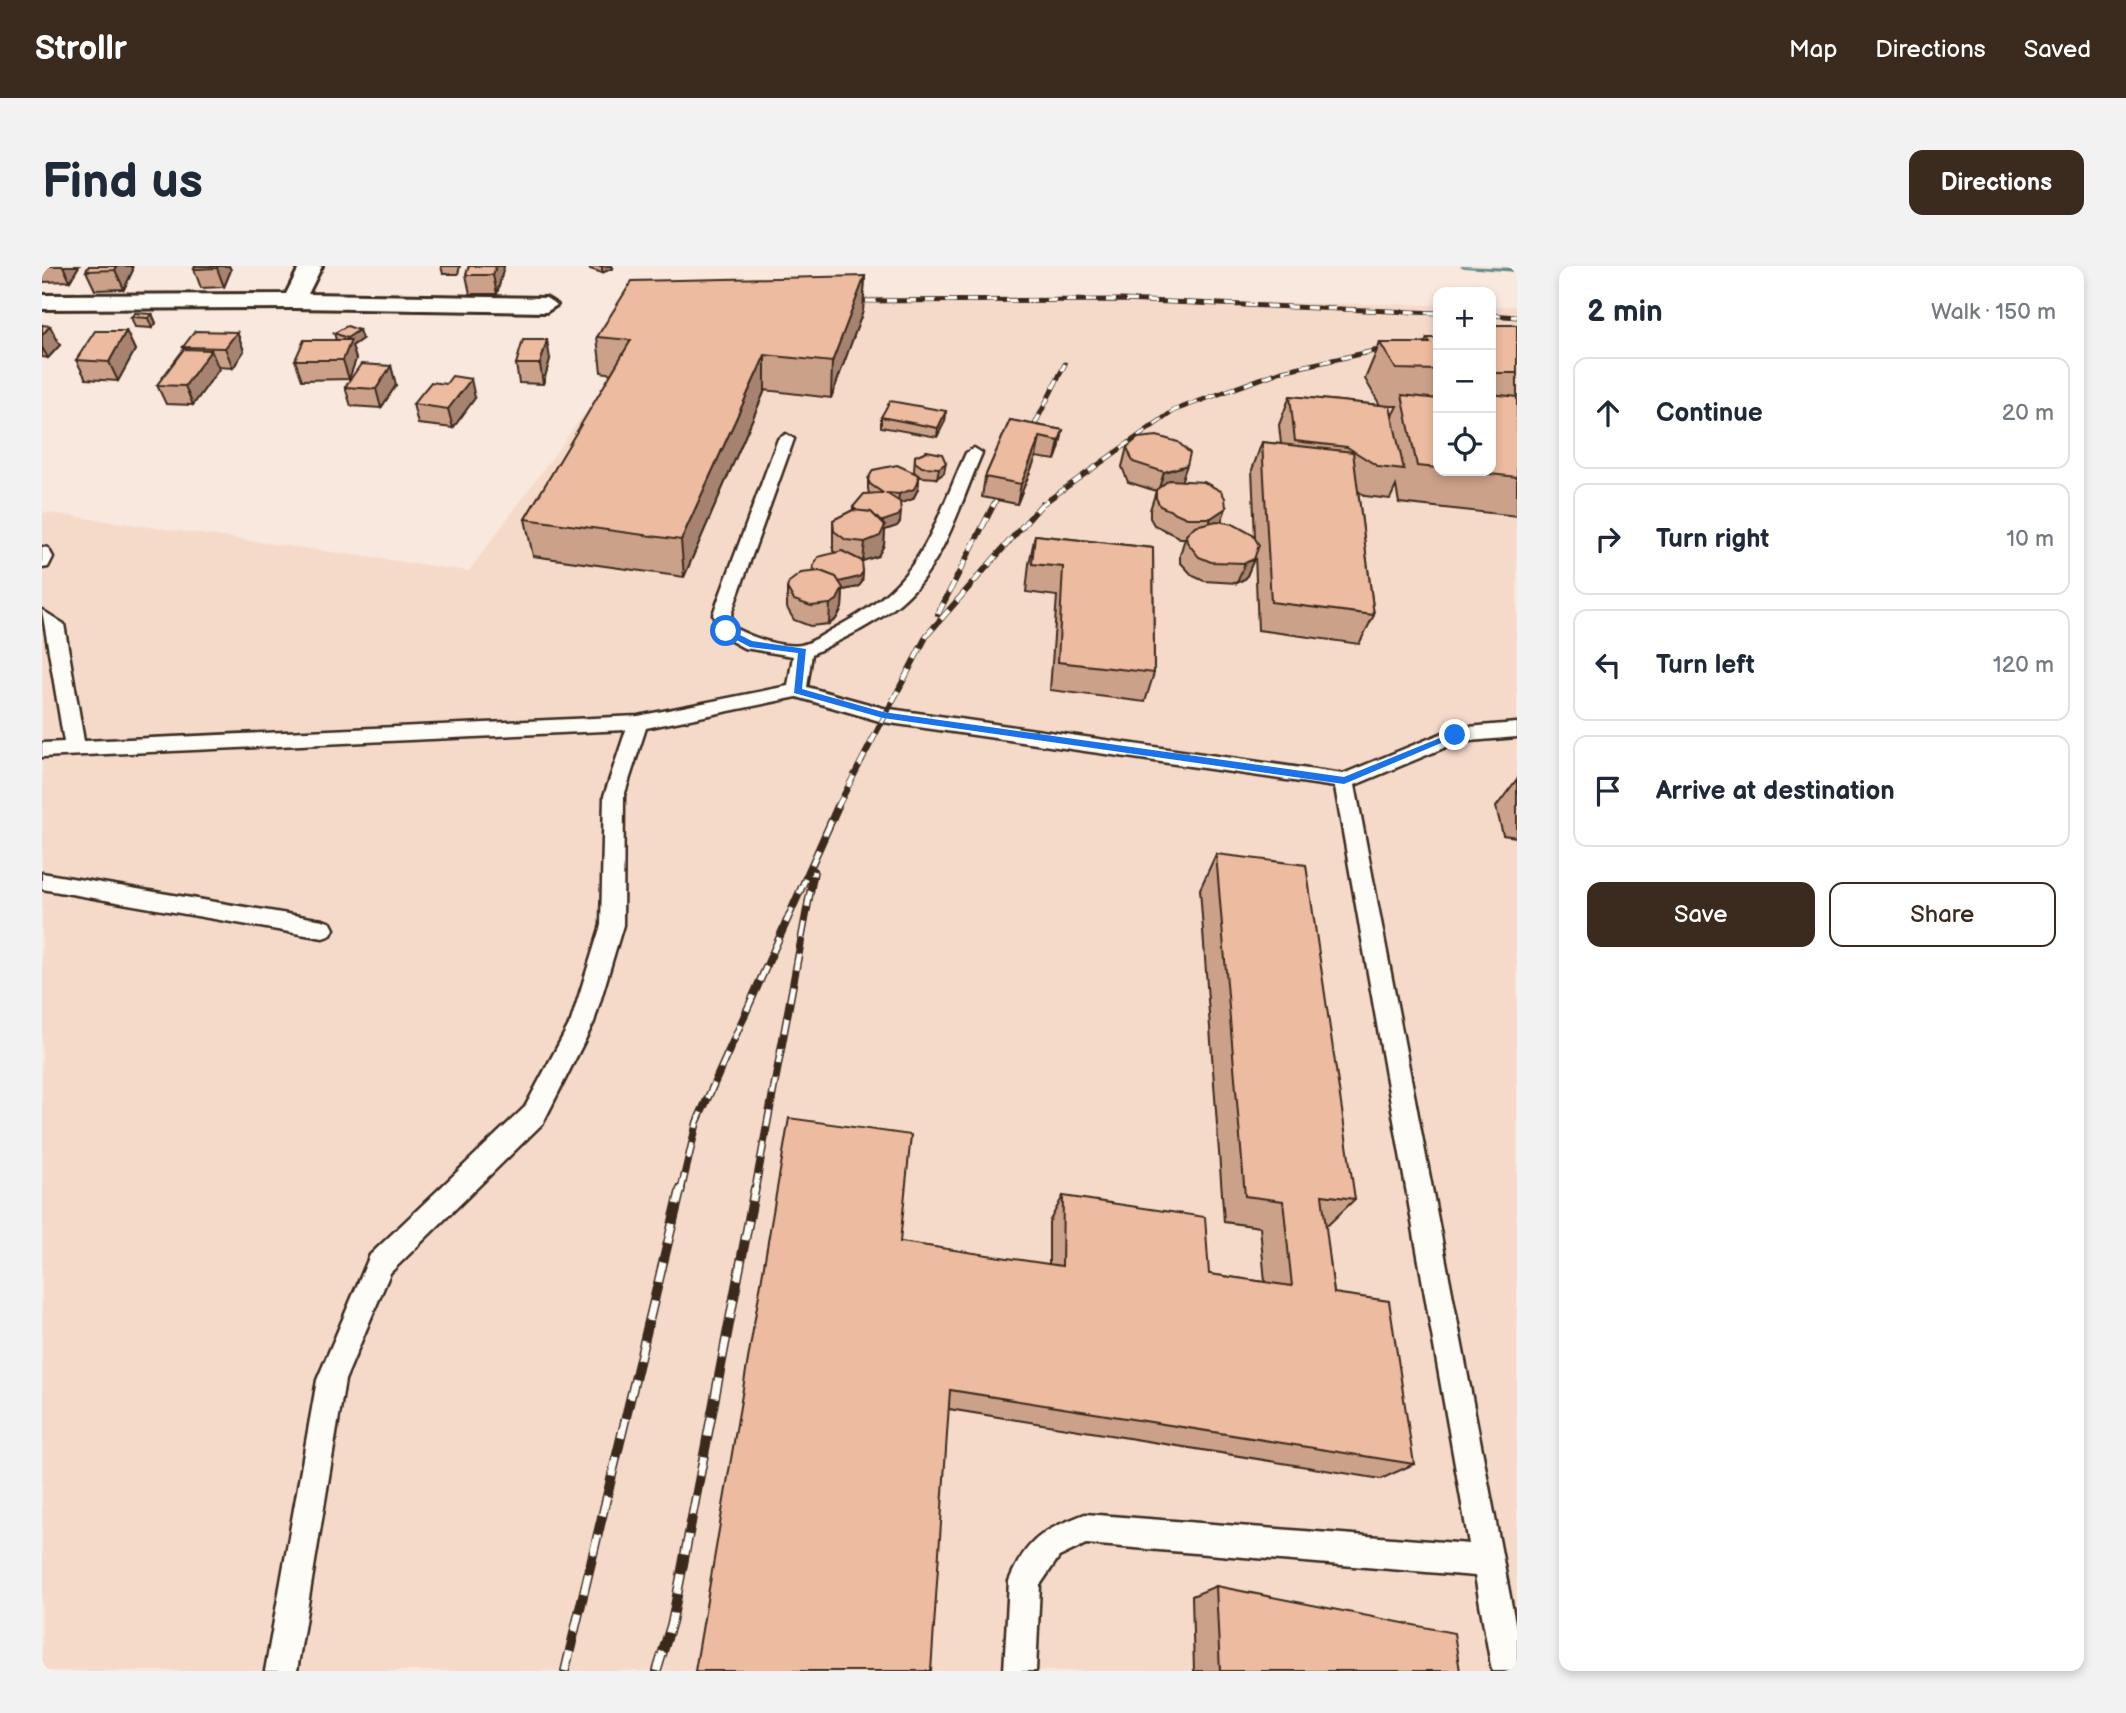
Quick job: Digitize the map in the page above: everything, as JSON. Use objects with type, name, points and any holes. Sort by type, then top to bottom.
[{"type":"street","points":[[297,295],[311,266]]},
{"type":"street","points":[[42,302],[297,295],[547,305]]},
{"type":"lane","points":[[786,439],[722,614],[726,631],[750,644],[803,651],[844,631],[903,591],[931,548],[974,453]]},
{"type":"lane","points":[[42,552],[46,557],[42,563]]},
{"type":"lane","points":[[42,616],[55,624],[75,749]]},
{"type":"lane","points":[[797,691],[803,651]]},
{"type":"lane","points":[[42,750],[638,723],[797,691],[883,715],[1344,781],[1455,735],[1517,730]]},
{"type":"lane","points":[[281,1671],[331,1380],[380,1264],[534,1115],[582,1022],[612,925],[614,796],[638,723]]},
{"type":"lane","points":[[1344,781],[1508,1671]]},
{"type":"lane","points":[[42,881],[323,929]]},
{"type":"lane","points":[[1020,1671],[1025,1581],[1048,1546],[1085,1529],[1488,1561]]},
{"type":"shaded area","points":[[672,294],[1433,305],[1433,476],[1496,476],[1496,306],[1517,306],[1517,1671],[42,1671],[42,512],[469,571]]},
{"type":"building","points":[[89,266],[117,266],[115,270],[86,271]]},
{"type":"building","points":[[195,266],[218,266],[194,269]]},
{"type":"building","points":[[469,266],[496,266],[493,275],[466,275]]},
{"type":"building","points":[[865,276],[832,362],[765,355],[681,540],[525,519],[631,340],[597,337],[632,281]]},
{"type":"building","points":[[135,313],[152,314],[148,318],[131,317]]},
{"type":"building","points":[[42,325],[50,326],[42,335]]},
{"type":"building","points":[[1496,325],[1517,325],[1517,373],[1496,373]]},
{"type":"building","points":[[347,326],[359,330],[347,338],[334,333]]},
{"type":"building","points":[[95,331],[126,331],[109,362],[76,360]]},
{"type":"building","points":[[195,331],[237,332],[225,348],[183,347]]},
{"type":"building","points":[[1427,338],[1433,338],[1433,370],[1396,369],[1380,343],[1430,343]]},
{"type":"building","points":[[304,340],[351,340],[343,360],[295,360]]},
{"type":"building","points":[[523,340],[547,340],[540,364],[516,364]]},
{"type":"building","points":[[184,349],[211,350],[185,386],[157,385]]},
{"type":"building","points":[[361,364],[391,366],[376,389],[345,387]]},
{"type":"building","points":[[452,376],[471,379],[448,409],[413,404],[431,382],[446,384]]},
{"type":"building","points":[[1402,395],[1433,398],[1433,468],[1417,466]]},
{"type":"building","points":[[1496,395],[1517,397],[1517,477],[1496,475]]},
{"type":"building","points":[[1290,396],[1390,406],[1404,470],[1379,467],[1347,447],[1295,441]]},
{"type":"building","points":[[890,401],[946,411],[938,428],[881,417]]},
{"type":"building","points":[[1010,420],[1063,430],[1059,441],[1040,437],[1021,484],[985,477]]},
{"type":"building","points":[[1157,436],[1178,442],[1190,453],[1187,465],[1164,472],[1133,462],[1127,447],[1138,438]]},
{"type":"building","points":[[1262,442],[1353,452],[1374,615],[1271,602]]},
{"type":"building","points":[[927,451],[942,454],[946,463],[939,468],[922,467],[915,462],[915,456]]},
{"type":"building","points":[[897,465],[917,474],[919,479],[914,489],[899,494],[886,493],[900,502],[901,512],[898,516],[880,521],[871,512],[857,511],[853,507],[864,494],[883,493],[870,484],[868,479],[873,470]]},
{"type":"building","points":[[1169,480],[1204,482],[1221,491],[1226,508],[1211,518],[1187,518],[1160,506],[1156,490]]},
{"type":"building","points":[[853,510],[871,512],[885,526],[880,536],[865,542],[846,540],[834,531],[833,520]]},
{"type":"building","points":[[1217,521],[1233,524],[1253,535],[1259,545],[1254,559],[1245,563],[1211,562],[1199,557],[1187,542],[1186,535],[1195,526]]},
{"type":"building","points":[[1035,535],[1153,548],[1154,673],[1058,662],[1063,567],[1032,564]]},
{"type":"building","points":[[842,551],[862,561],[863,572],[859,577],[839,582],[836,577],[816,572],[813,567],[818,557]]},
{"type":"building","points":[[820,571],[836,577],[843,588],[837,600],[830,604],[811,606],[794,600],[787,588],[789,582],[801,573]]},
{"type":"building","points":[[1216,854],[1306,865],[1355,1199],[1322,1195],[1334,1293],[1389,1301],[1414,1464],[950,1390],[931,1671],[695,1671],[789,1118],[911,1135],[900,1242],[1062,1266],[1063,1196],[1205,1217],[1209,1274],[1292,1286],[1283,1201],[1245,1196]]},
{"type":"building","points":[[1216,1586],[1454,1633],[1460,1671],[1220,1671]]},
{"type":"waterway","points":[[1464,266],[1517,270]]},
{"type":"railway","points":[[846,301],[1121,300],[1433,313]]},
{"type":"railway","points":[[1496,315],[1517,317]]},
{"type":"railway","points":[[1041,506],[1175,410],[1282,371],[1383,349],[1433,343]]},
{"type":"railway","points":[[1026,442],[1065,364]]},
{"type":"railway","points":[[993,506],[1005,483]]},
{"type":"railway","points":[[938,614],[994,504]]},
{"type":"railway","points":[[838,807],[927,635],[1041,506]]},
{"type":"railway","points":[[681,1190],[697,1122],[838,807]]},
{"type":"railway","points":[[755,1190],[814,871]]},
{"type":"railway","points":[[565,1671],[681,1188]]},
{"type":"railway","points":[[657,1671],[672,1622],[755,1188]]},
{"type":"route","points":[[726,631],[750,644],[803,651],[797,691],[883,715],[989,731],[1344,781],[1455,735]]}]
